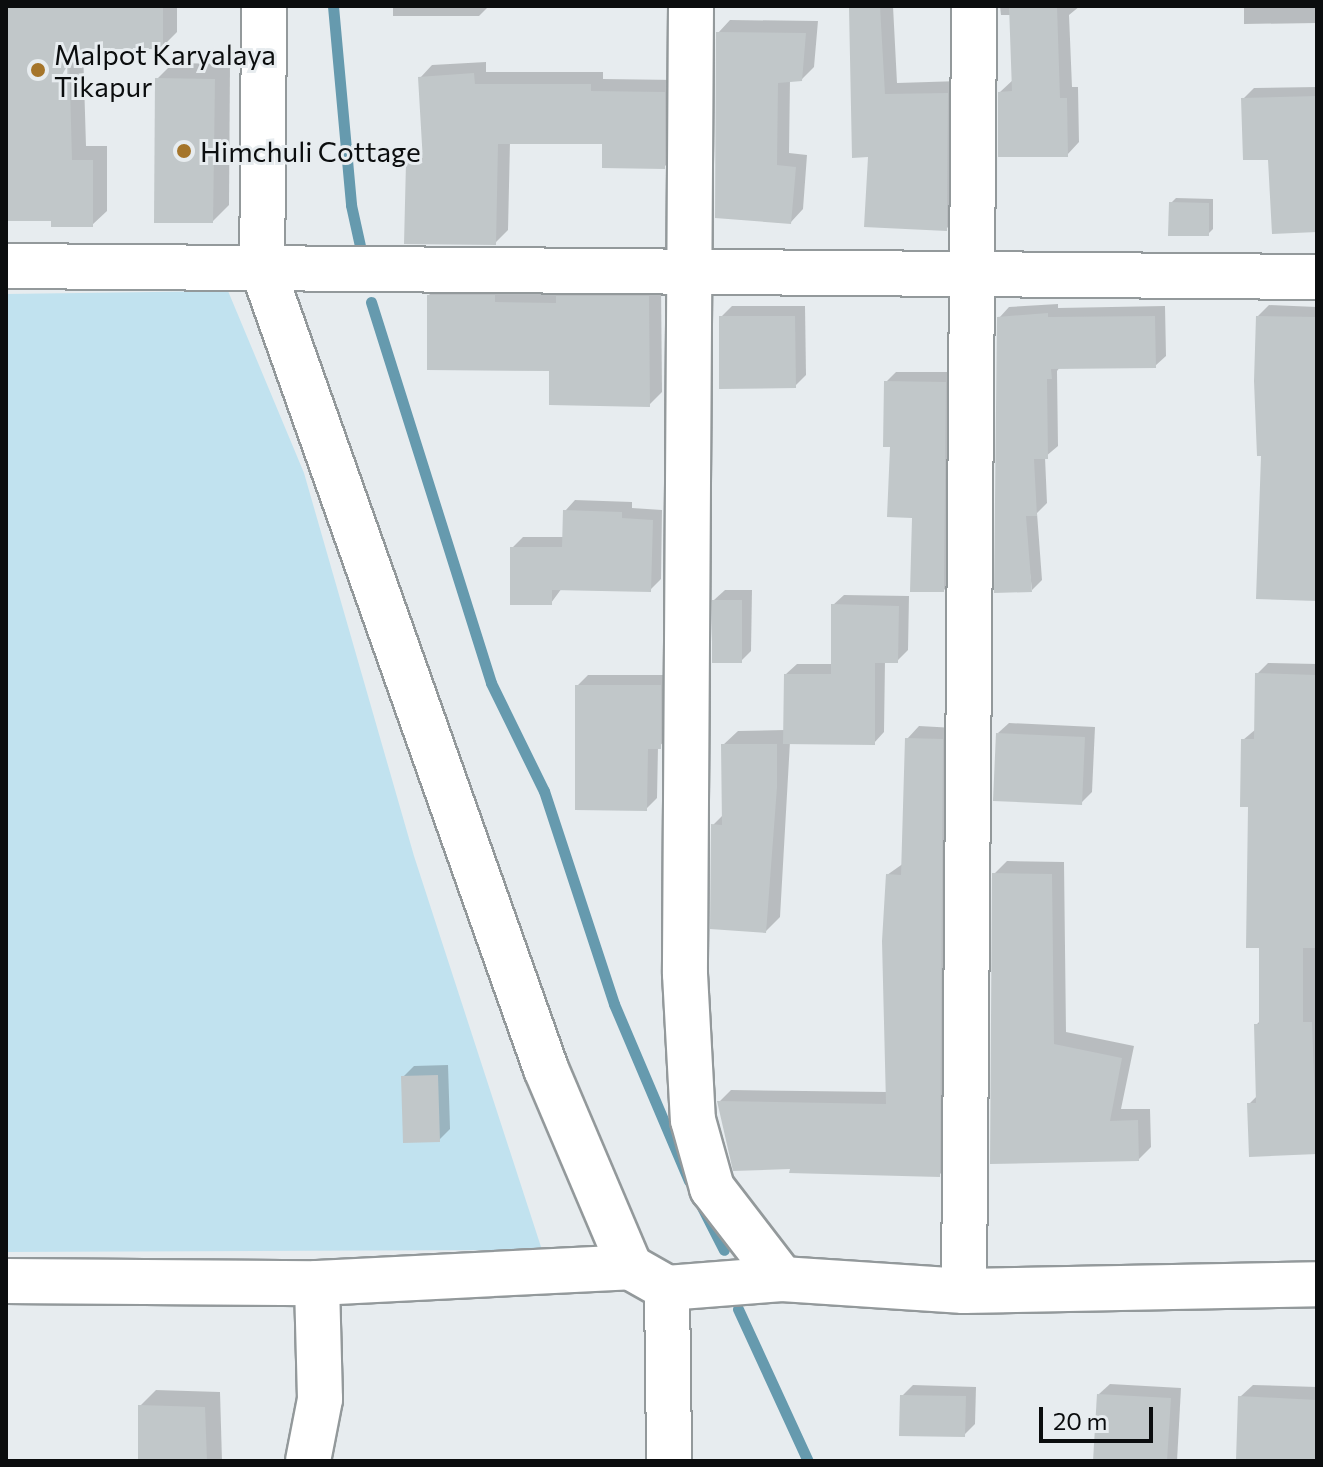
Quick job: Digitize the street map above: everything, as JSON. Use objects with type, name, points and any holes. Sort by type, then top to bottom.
[{"type":"street","points":[[264,6],[262,267],[546,1069],[648,1277],[669,1461]]},
{"type":"street","points":[[691,6],[685,974],[693,1120],[712,1188],[782,1279]]},
{"type":"street","points":[[964,1291],[974,6]]},
{"type":"street","points":[[6,266],[690,271],[971,277],[1317,277]]},
{"type":"street","points":[[6,1281],[317,1283],[648,1277],[782,1279],[964,1291],[1317,1284]]},
{"type":"street","points":[[308,1461],[320,1399],[317,1283]]},
{"type":"shaded area","points":[[228,291],[304,473],[414,856],[542,1250],[6,1252],[6,294]]},
{"type":"building","points":[[6,6],[163,6],[163,49],[69,49],[72,160],[93,160],[93,227],[51,227],[51,221],[6,221]]},
{"type":"building","points":[[880,6],[885,94],[948,93],[947,231],[864,227],[868,157],[852,158],[849,8]]},
{"type":"building","points":[[1009,6],[1057,6],[1060,98],[1067,98],[1068,157],[998,157],[998,92],[1012,91]]},
{"type":"building","points":[[716,32],[806,33],[802,81],[778,83],[777,165],[796,167],[791,224],[715,218]]},
{"type":"building","points":[[474,73],[475,84],[591,84],[591,91],[665,92],[665,169],[602,168],[602,144],[498,144],[496,245],[404,244],[406,162],[423,162],[418,77]]},
{"type":"building","name":"Himchuli Cottage","points":[[155,78],[215,79],[213,223],[154,223]]},
{"type":"building","points":[[1317,96],[1317,232],[1272,234],[1268,160],[1243,160],[1241,98]]},
{"type":"building","points":[[1169,202],[1209,203],[1209,236],[1168,236]]},
{"type":"building","points":[[427,295],[495,295],[495,302],[556,303],[556,296],[649,296],[650,407],[549,405],[549,371],[427,370]]},
{"type":"building","points":[[1048,313],[1048,317],[1155,316],[1156,368],[1051,369],[1052,379],[1047,379],[1048,459],[1034,459],[1037,516],[1026,516],[1032,592],[994,593],[997,317]]},
{"type":"building","points":[[719,316],[795,316],[796,388],[719,389]]},
{"type":"building","points":[[1256,316],[1317,317],[1317,601],[1256,599],[1261,456],[1257,456],[1254,381]]},
{"type":"building","points":[[884,381],[946,382],[944,592],[910,592],[912,518],[887,517],[890,447],[883,447]]},
{"type":"building","points":[[563,510],[622,512],[622,518],[653,520],[651,592],[552,590],[552,605],[510,605],[510,547],[562,547]]},
{"type":"building","points":[[712,600],[742,600],[742,663],[712,663]]},
{"type":"building","points":[[831,604],[899,606],[898,663],[875,663],[875,745],[783,744],[784,674],[831,674]]},
{"type":"building","points":[[1255,673],[1317,675],[1317,948],[1303,948],[1303,1022],[1312,1022],[1317,1154],[1249,1157],[1247,1103],[1256,1103],[1254,1024],[1259,1024],[1259,948],[1246,948],[1248,807],[1240,807],[1241,739],[1254,739]]},
{"type":"building","points":[[575,685],[661,685],[661,749],[648,749],[647,811],[575,810]]},
{"type":"building","points":[[996,733],[1085,737],[1082,805],[993,801]]},
{"type":"building","points":[[905,738],[943,739],[940,1177],[789,1173],[790,1169],[733,1171],[717,1101],[886,1104],[882,941],[886,874],[901,875]]},
{"type":"building","points":[[721,744],[777,744],[777,787],[766,933],[710,929],[711,824],[722,825]]},
{"type":"building","points":[[992,873],[1052,874],[1054,1044],[1122,1058],[1110,1121],[1138,1120],[1139,1161],[990,1164]]},
{"type":"building","points":[[438,1075],[440,1142],[403,1143],[401,1076]]},
{"type":"building","points":[[1097,1394],[1171,1398],[1167,1461],[1093,1461]]},
{"type":"building","points":[[900,1395],[966,1396],[965,1437],[899,1436]]},
{"type":"building","points":[[1238,1396],[1317,1400],[1317,1461],[1236,1461]]},
{"type":"building","points":[[138,1405],[205,1407],[207,1461],[138,1461]]},
{"type":"waterway","points":[[333,6],[351,205],[360,246]]},
{"type":"waterway","points":[[371,302],[491,683],[544,791],[614,1004],[689,1181]]},
{"type":"waterway","points":[[702,1207],[724,1250]]},
{"type":"waterway","points":[[738,1309],[808,1461]]},
{"type":"place","name":"Malpot Karyalaya Tikapur","points":[[38,70]]},
{"type":"place","name":"Himchuli Cottage","points":[[184,151]]}]
